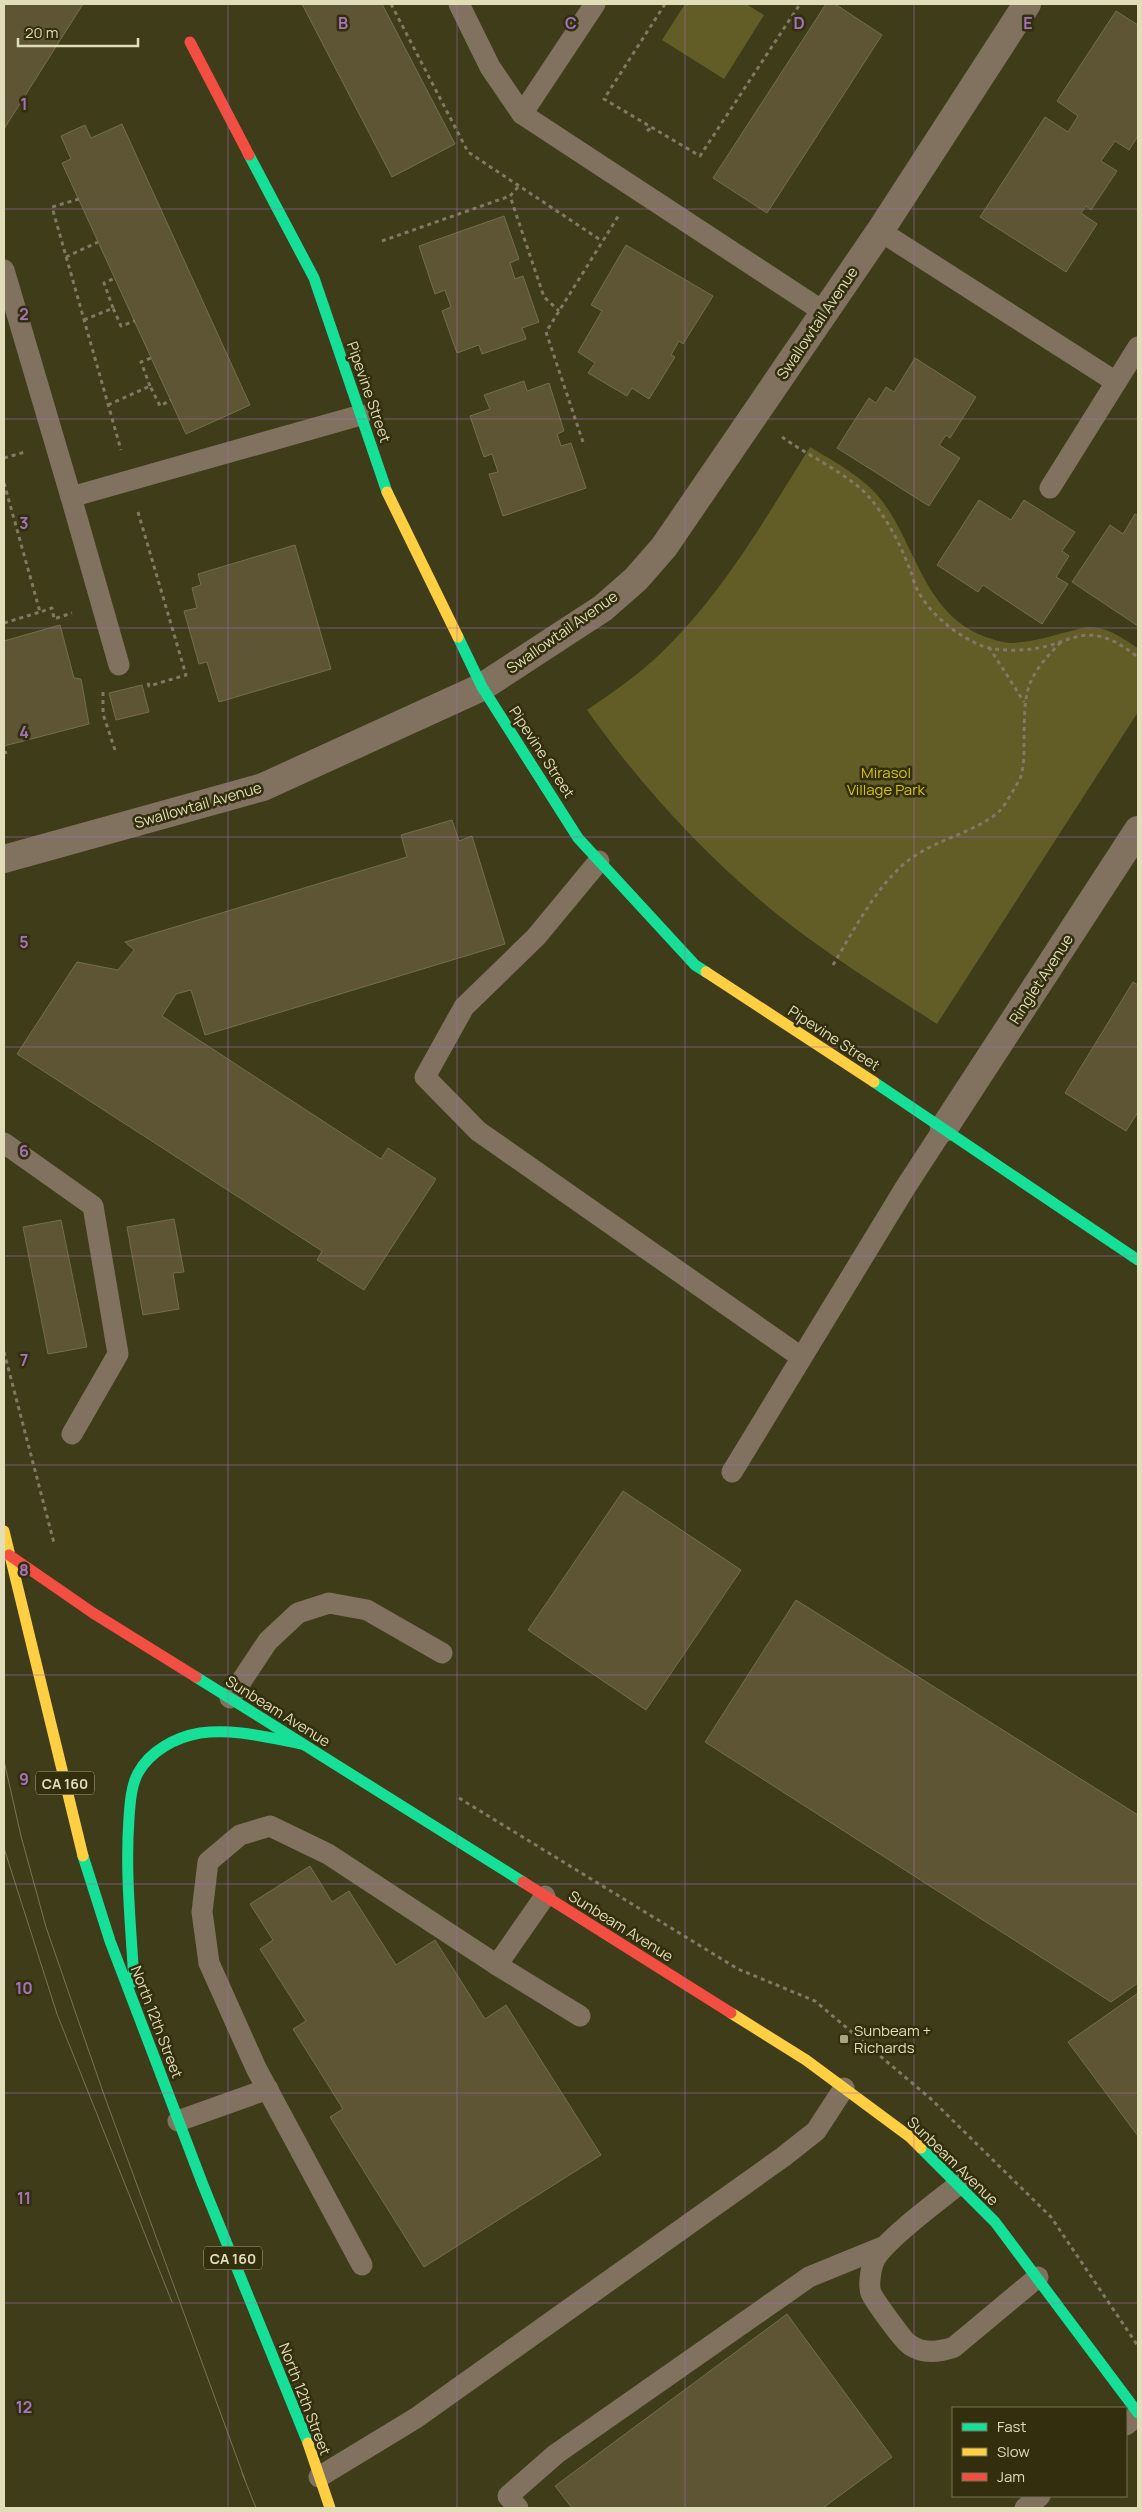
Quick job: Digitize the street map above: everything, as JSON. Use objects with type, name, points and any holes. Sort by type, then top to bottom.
[{"type":"street","name":"Swallowtail Avenue","points":[[4,859],[263,788],[482,687],[603,608],[636,579],[664,548],[880,231],[1027,4]]},
{"type":"street","name":"Pipevine Street","points":[[190,42],[314,278],[387,492],[482,687],[578,838],[695,965],[944,1128],[1138,1260]]},
{"type":"street","name":"Ringlet Avenue","points":[[944,1128],[1138,830]]},
{"type":"street","name":"North 12th Street","points":[[4,1531],[82,1851],[110,1941],[178,2121],[302,2426],[330,2508]]},
{"type":"street","name":"Sunbeam Avenue","points":[[9,1555],[93,1613],[806,2060],[910,2137],[995,2222],[1038,2277],[1138,2414]]},
{"type":"street","points":[[136,2008],[127,1844],[132,1790],[138,1774],[147,1760],[162,1748],[179,1738],[201,1733],[233,1734],[302,1744]]},
{"type":"lane","points":[[459,4],[490,67],[522,114],[824,312]]},
{"type":"lane","points":[[522,114],[595,4]]},
{"type":"lane","points":[[880,231],[1116,382]]},
{"type":"lane","points":[[4,270],[119,665]]},
{"type":"lane","points":[[1050,488],[1138,347]]},
{"type":"lane","points":[[71,497],[361,415]]},
{"type":"lane","points":[[599,861],[536,937],[464,1007],[425,1077],[478,1131],[801,1357]]},
{"type":"lane","points":[[732,1472],[801,1357],[944,1128]]},
{"type":"lane","points":[[4,1143],[93,1206],[118,1354],[72,1434]]},
{"type":"lane","points":[[230,1698],[268,1641],[298,1613],[329,1603],[367,1610],[442,1653]]},
{"type":"lane","points":[[362,2265],[268,2089],[209,1963],[202,1912],[208,1862],[240,1835],[270,1826],[328,1854],[497,1965],[580,2016]]},
{"type":"lane","points":[[497,1965],[545,1896]]},
{"type":"lane","points":[[319,2477],[416,2418],[784,2157],[816,2131],[844,2088]]},
{"type":"lane","points":[[178,2121],[268,2089]]},
{"type":"lane","points":[[958,2185],[885,2246],[875,2260],[871,2275],[871,2292],[909,2345],[924,2350],[940,2352],[954,2347],[1038,2277]]},
{"type":"lane","points":[[518,2508],[508,2496],[556,2454],[809,2277],[885,2246]]},
{"type":"lane","points":[[1127,2424],[1138,2414]]},
{"type":"lane","points":[[1025,2508],[1039,2497]]},
{"type":"path","points":[[391,4],[468,152],[602,242],[546,332],[583,442]]},
{"type":"path","points":[[665,4],[604,99],[700,156],[800,4]]},
{"type":"path","points":[[646,131],[652,127]]},
{"type":"path","points":[[382,241],[510,196],[518,187]]},
{"type":"path","points":[[510,196],[544,297],[559,311]]},
{"type":"path","points":[[79,199],[52,207],[123,456]]},
{"type":"path","points":[[581,228],[583,222]]},
{"type":"path","points":[[66,257],[98,242]]},
{"type":"path","points":[[115,278],[104,284],[113,308],[121,326],[134,321]]},
{"type":"path","points":[[84,320],[113,308]]},
{"type":"path","points":[[151,358],[141,362],[150,386],[160,406],[171,400]]},
{"type":"path","points":[[108,405],[150,386]]},
{"type":"path","points":[[753,416],[848,480],[869,497],[888,525],[910,568],[917,590],[936,615],[956,631],[981,646],[1012,650],[1043,648],[1077,636],[1097,636],[1114,640],[1138,657]]},
{"type":"path","points":[[4,483],[40,612]]},
{"type":"path","points":[[4,623],[52,608],[54,619],[78,611]]},
{"type":"path","points":[[833,965],[874,898],[905,863],[932,846],[997,814],[1020,779],[1024,755],[1027,686],[1040,664],[1062,641]]},
{"type":"path","points":[[989,647],[1025,702]]},
{"type":"path","points":[[100,683],[102,692]]},
{"type":"path","points":[[4,1352],[54,1545]]},
{"type":"green space","points":[[685,4],[746,4],[764,15],[724,79],[662,40]]},
{"type":"green space","name":"Mirasol Village Park","points":[[810,447],[849,471],[867,485],[883,502],[935,595],[948,612],[963,625],[983,636],[1001,642],[1012,643],[1094,627],[1114,633],[1138,648],[1138,712],[937,1024],[816,944],[778,915],[725,869],[652,793],[587,710],[625,684],[652,662],[703,607],[723,582],[759,529]]},
{"type":"building","points":[[4,4],[83,4],[4,129]]},
{"type":"building","points":[[302,4],[382,4],[455,144],[392,177]]},
{"type":"building","points":[[826,4],[835,4],[882,35],[767,213],[713,178]]},
{"type":"building","points":[[1116,11],[1138,25],[1138,136],[1129,150],[1115,141],[1101,161],[1117,171],[1091,210],[1086,206],[1081,213],[1097,224],[1066,272],[980,217],[1045,117],[1068,132],[1078,116],[1057,101]]},
{"type":"building","points":[[122,124],[250,405],[186,434],[62,163],[71,159],[61,136],[85,125],[91,138]]},
{"type":"building","points":[[504,216],[519,259],[510,263],[515,279],[523,276],[539,322],[522,328],[526,339],[482,354],[479,345],[457,353],[442,311],[451,307],[445,290],[435,294],[419,246]]},
{"type":"building","points":[[626,245],[713,296],[683,344],[679,341],[671,355],[675,357],[649,399],[632,388],[627,396],[588,373],[595,363],[578,352],[602,311],[591,305]]},
{"type":"building","points":[[915,358],[976,397],[950,438],[946,435],[939,445],[960,458],[929,506],[837,448],[869,398],[876,403],[886,387],[894,392]]},
{"type":"building","points":[[524,381],[527,391],[549,383],[564,431],[557,434],[561,446],[571,443],[586,488],[503,516],[489,474],[498,472],[492,454],[484,457],[470,416],[490,409],[484,395]]},
{"type":"building","points":[[979,500],[1011,520],[1024,500],[1075,532],[1062,551],[1069,556],[1056,577],[1068,584],[1042,624],[983,585],[978,592],[937,565]]},
{"type":"building","points":[[1135,514],[1138,516],[1138,626],[1072,582],[1110,525],[1123,534]]},
{"type":"building","points":[[295,545],[331,669],[219,702],[207,662],[199,664],[184,611],[197,608],[192,588],[201,585],[198,574]]},
{"type":"building","points":[[60,625],[74,678],[81,679],[89,724],[4,746],[4,641]]},
{"type":"building","points":[[142,685],[149,712],[116,720],[109,693]]},
{"type":"building","points":[[452,820],[459,841],[472,836],[505,944],[205,1035],[191,990],[176,994],[162,1016],[381,1159],[388,1148],[436,1179],[364,1290],[317,1260],[322,1251],[17,1054],[77,962],[118,970],[134,950],[125,942],[407,857],[401,835]]},
{"type":"building","points":[[1133,982],[1138,985],[1138,1112],[1126,1131],[1065,1093]]},
{"type":"building","points":[[174,1219],[184,1272],[173,1273],[179,1309],[143,1315],[127,1227]]},
{"type":"building","points":[[61,1220],[87,1347],[48,1354],[23,1227]]},
{"type":"building","points":[[623,1491],[741,1570],[646,1710],[528,1630]]},
{"type":"building","points":[[796,1600],[1138,1815],[1138,1983],[1111,2002],[705,1742]]},
{"type":"building","points":[[310,1866],[332,1902],[349,1891],[396,1965],[435,1940],[485,2019],[506,2005],[601,2155],[424,2267],[330,2117],[343,2109],[293,2029],[306,2021],[260,1949],[273,1940],[250,1904]]},
{"type":"building","points":[[1138,1993],[1138,2136],[1068,2042]]},
{"type":"building","points":[[787,2314],[892,2457],[823,2508],[572,2508],[555,2486]]},
{"type":"tram line","points":[[4,1761],[21,1836],[46,1927],[103,2092],[245,2480]]},
{"type":"tram line","points":[[4,1848],[57,2014],[172,2302]]},
{"type":"tram line","points":[[242,2473],[256,2508]]},
{"type":"traffic: fast","points":[[249,155],[314,278],[387,492]]},
{"type":"traffic: fast","points":[[458,637],[482,687],[578,838],[695,965],[706,972]]},
{"type":"traffic: fast","points":[[874,1082],[1138,1260]]},
{"type":"traffic: fast","points":[[196,1677],[523,1882]]},
{"type":"traffic: fast","points":[[134,1982],[129,1900],[128,1839],[132,1789],[143,1765],[164,1746],[200,1733],[239,1733],[302,1744]]},
{"type":"traffic: fast","points":[[83,1856],[110,1941],[203,2185],[308,2443]]},
{"type":"traffic: fast","points":[[921,2148],[995,2222],[1138,2413]]},
{"type":"traffic: slow","points":[[387,492],[458,637]]},
{"type":"traffic: slow","points":[[706,972],[874,1082]]},
{"type":"traffic: slow","points":[[4,1531],[83,1856]]},
{"type":"traffic: slow","points":[[731,2013],[806,2060],[910,2137],[921,2148]]},
{"type":"traffic: slow","points":[[308,2443],[330,2508]]},
{"type":"traffic: jam","points":[[190,42],[249,155]]},
{"type":"traffic: jam","points":[[9,1555],[93,1613],[196,1677]]},
{"type":"traffic: jam","points":[[523,1882],[731,2013]]},
{"type":"place","name":"Sunbeam + Richards","points":[[844,2039]]}]
